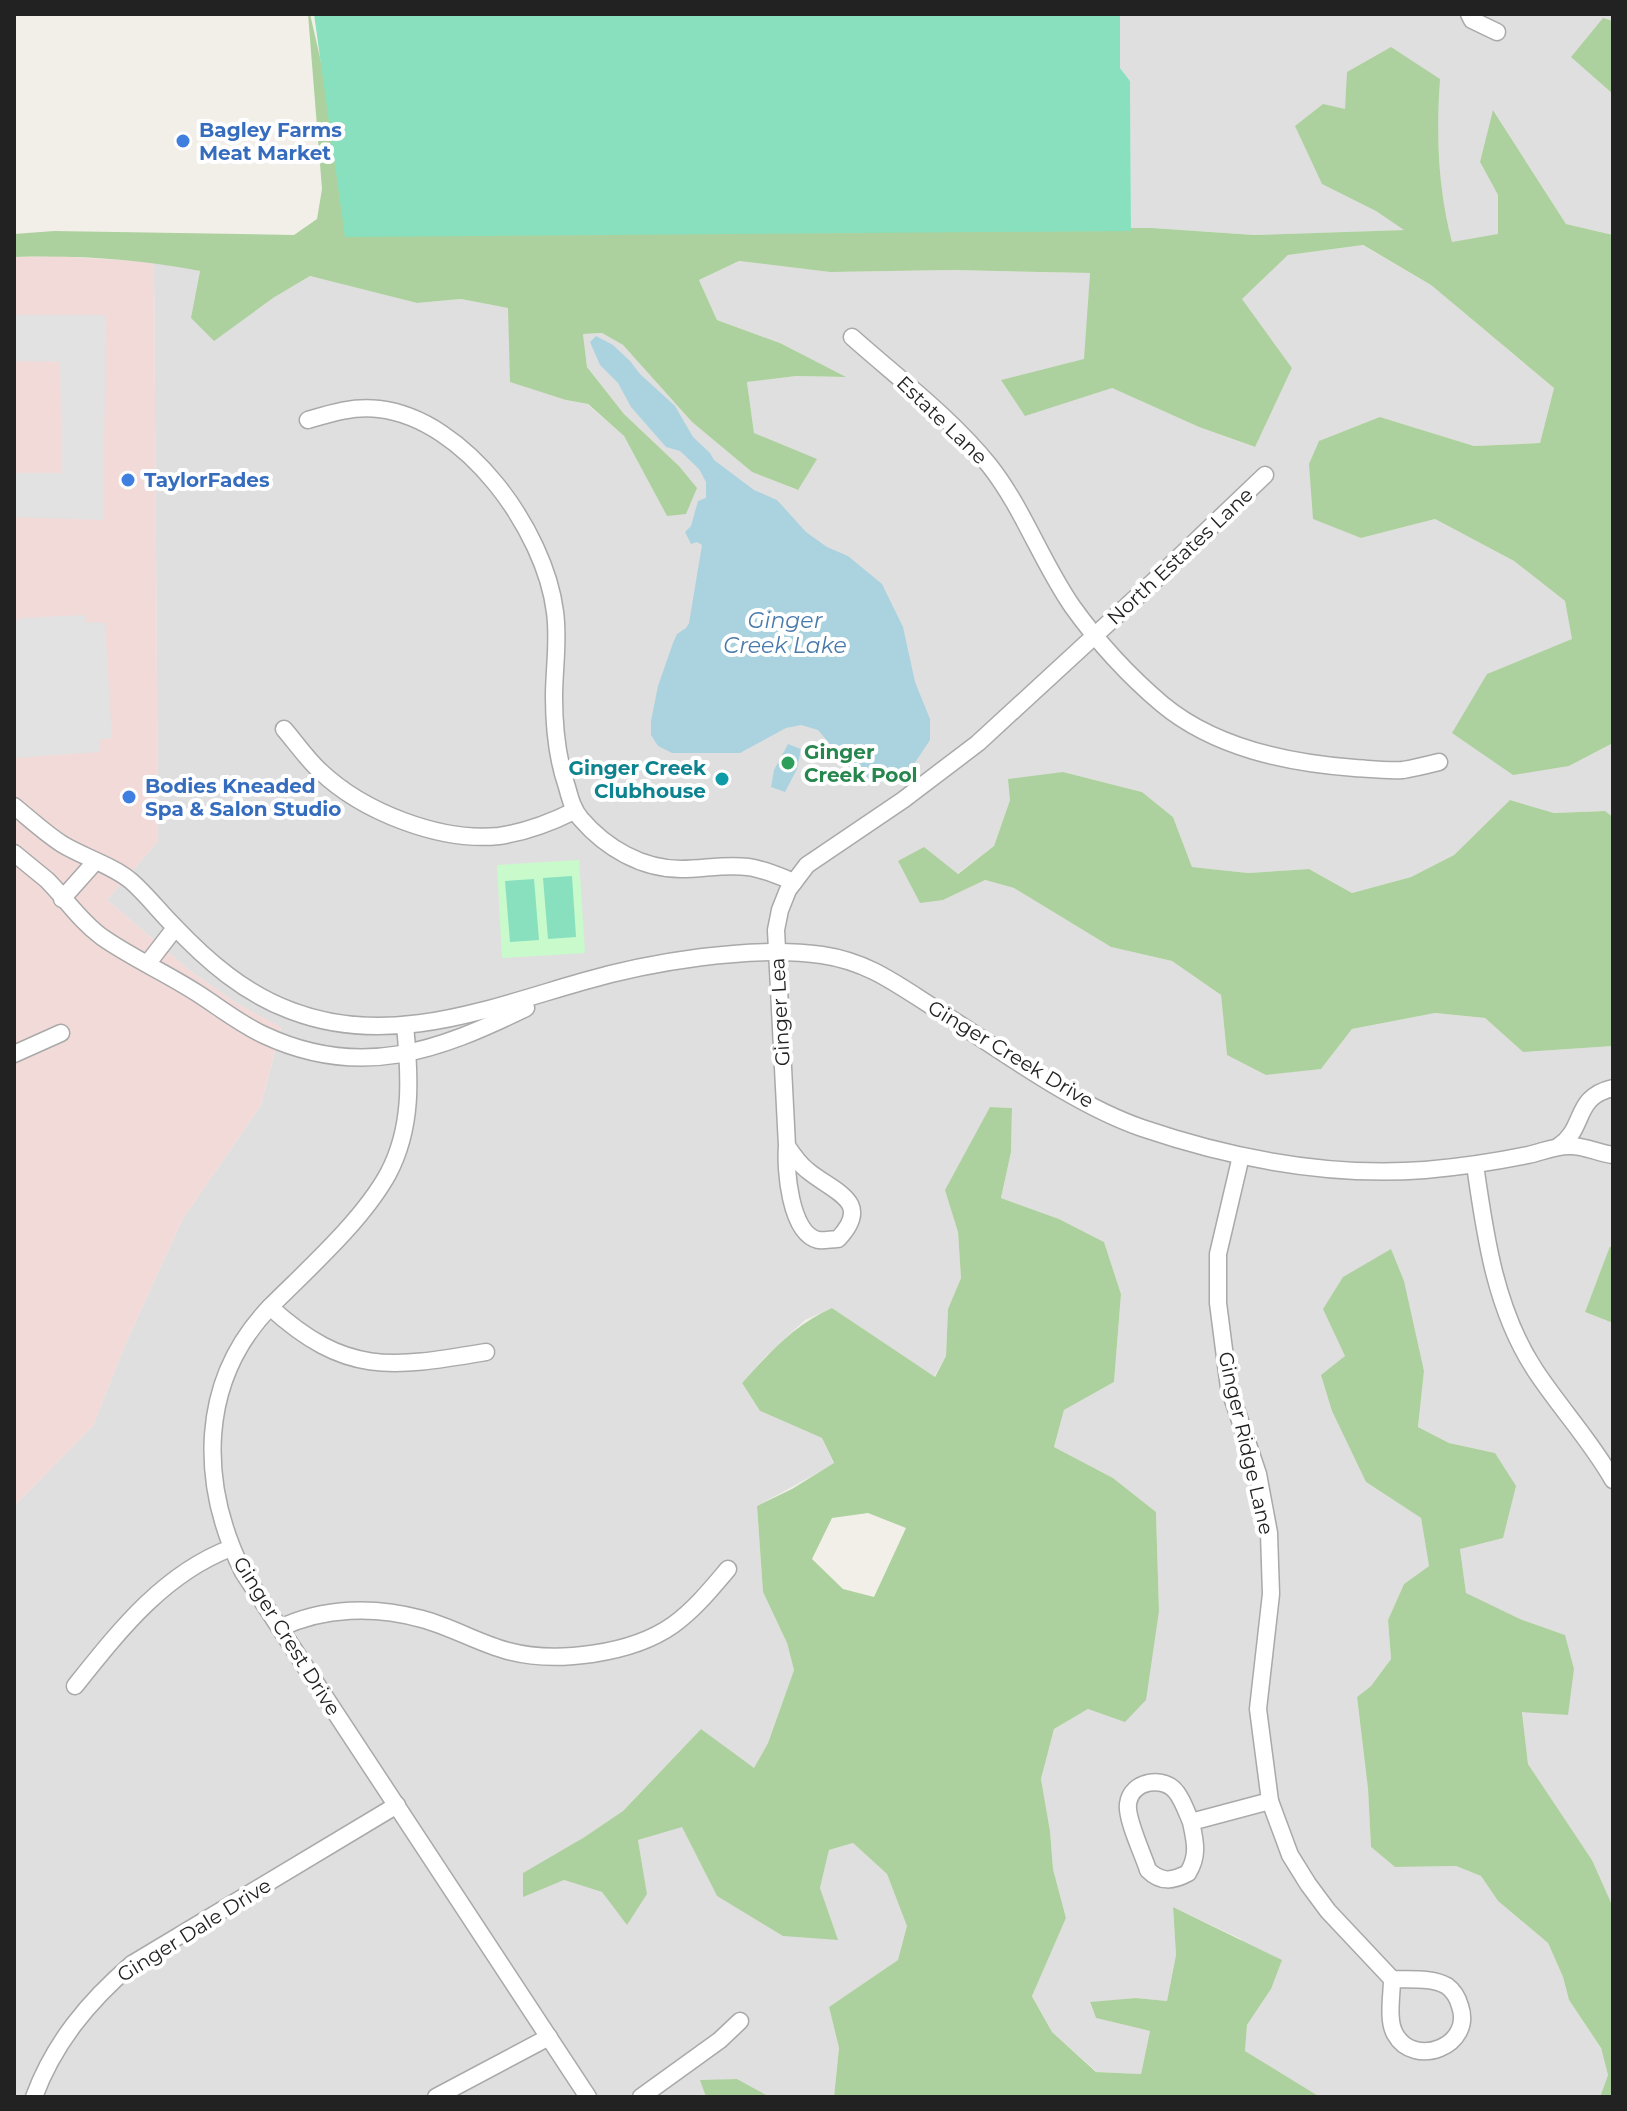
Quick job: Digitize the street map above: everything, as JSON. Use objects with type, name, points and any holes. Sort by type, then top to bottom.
[{"type":"street","points":[[1469,14],[1472,20],[1497,32]]},
{"type":"street","name":"Estate Lane","points":[[852,337],[940,414],[990,466],[1013,498],[1058,584],[1095,636],[1164,705],[1227,741],[1275,757],[1329,766],[1385,770],[1404,770],[1439,762]]},
{"type":"street","points":[[308,420],[346,409],[380,409],[395,413],[448,439],[472,457],[496,483],[536,548],[552,597],[557,638],[554,695],[556,737],[563,775],[574,811],[599,838],[635,859],[659,867],[750,867],[794,882]]},
{"type":"street","name":"North Estates Lane","points":[[794,882],[815,858],[956,761],[1095,636],[1265,475]]},
{"type":"street","points":[[284,729],[319,771],[342,789],[370,807],[424,827],[465,835],[496,836],[551,823],[574,811]]},
{"type":"street","name":"Ginger Creek Drive","points":[[14,806],[59,842],[128,878],[175,928],[235,981],[266,1000],[294,1012],[352,1026],[405,1025],[489,1010],[608,974],[657,964],[776,953],[823,955],[872,968],[1070,1093],[1138,1127],[1241,1156],[1296,1166],[1359,1171],[1475,1165],[1574,1145],[1613,1155]]},
{"type":"street","name":"Ginger Creek Drive","points":[[14,853],[103,937],[240,1022],[290,1046],[322,1054],[354,1057],[408,1054],[433,1049],[473,1033],[563,988]]},
{"type":"street","points":[[62,899],[95,862]]},
{"type":"street","name":"Ginger Lea","points":[[787,1146],[806,1170],[833,1187],[851,1206],[852,1218],[838,1239],[818,1240],[807,1233],[792,1202],[785,1171],[787,1146],[776,930],[780,910],[794,882]]},
{"type":"street","points":[[148,963],[175,928]]},
{"type":"street","name":"Ginger Crest Drive","points":[[405,1025],[410,1089],[399,1148],[388,1173],[365,1207],[270,1307],[237,1351],[225,1376],[213,1424],[213,1482],[219,1513],[243,1572],[588,2097]]},
{"type":"street","points":[[14,1054],[61,1033]]},
{"type":"street","points":[[1558,1147],[1572,1137],[1584,1104],[1597,1092],[1613,1088]]},
{"type":"street","name":"Ginger Ridge Lane","points":[[1241,1156],[1218,1254],[1218,1303],[1229,1388],[1258,1474],[1269,1533],[1271,1594],[1258,1709],[1270,1801],[1290,1855],[1308,1884],[1328,1911],[1392,1979]]},
{"type":"street","points":[[1475,1165],[1486,1243],[1507,1314],[1534,1368],[1598,1454],[1613,1480]]},
{"type":"street","points":[[270,1307],[314,1342],[340,1354],[364,1360],[392,1364],[417,1363],[486,1352]]},
{"type":"street","points":[[75,1686],[114,1639],[172,1580],[194,1565],[231,1548]]},
{"type":"street","points":[[280,1628],[319,1612],[392,1613],[423,1619],[511,1652],[572,1656],[623,1647],[670,1627],[690,1612],[728,1569]]},
{"type":"street","points":[[1154,1782],[1167,1784],[1177,1792],[1191,1822],[1197,1849],[1188,1873],[1167,1880],[1156,1877],[1148,1870],[1128,1804],[1141,1785],[1154,1782]]},
{"type":"street","points":[[1191,1822],[1270,1801]]},
{"type":"street","name":"Ginger Dale Drive","points":[[34,2097],[57,2047],[81,2013],[132,1964],[397,1805]]},
{"type":"street","points":[[1392,1979],[1430,1981],[1446,1986],[1457,1997],[1462,2012],[1460,2030],[1454,2040],[1446,2047],[1424,2052],[1401,2042],[1393,2032],[1392,1979]]},
{"type":"street","points":[[641,2097],[720,2040],[740,2021]]},
{"type":"street","points":[[436,2097],[549,2037]]},
{"type":"shaded area","points":[[1120,14],[1613,14],[1613,21],[1603,19],[1572,56],[1613,94],[1613,235],[1566,224],[1494,111],[1480,162],[1498,195],[1498,235],[1452,243],[1442,207],[1437,121],[1439,79],[1376,211],[1406,230],[1254,235],[1152,228],[1131,231],[1130,81],[1120,68]]},
{"type":"shaded area","points":[[1362,245],[1431,285],[1554,388],[1540,443],[1474,446],[1380,417],[1361,538],[1435,519],[1514,561],[1565,601],[1573,639],[1487,674],[1569,766],[1613,743],[1613,817],[1605,811],[1554,813],[1510,800],[1454,855],[1411,877],[1352,893],[1309,869],[1248,873],[1192,867],[1173,817],[1142,792],[1063,772],[1010,800],[994,846],[957,874],[943,900],[984,880],[1014,888],[1111,947],[1172,961],[1221,995],[1227,1055],[1321,1069],[1352,1029],[1435,1013],[1485,1018],[1523,1052],[1613,1046],[1613,1249],[1610,1246],[1585,1312],[1613,1323],[1613,1907],[1592,1860],[1528,1764],[1522,1711],[1567,1715],[1565,1635],[1520,1619],[1466,1594],[1460,1549],[1495,1453],[1449,1443],[1418,1427],[1424,1371],[1415,1336],[1345,1357],[1366,1482],[1421,1518],[1429,1566],[1404,1584],[1388,1620],[1391,1659],[1371,1686],[1357,1697],[1368,1789],[1371,1847],[1395,1867],[1456,1866],[1481,1876],[1498,1901],[1548,1943],[1569,2000],[1601,2048],[1608,2075],[1600,2097],[1320,2097],[1245,2051],[1247,2025],[1271,1989],[1241,1939],[1173,1907],[1176,1955],[1167,2001],[1136,1998],[1090,2003],[1096,2018],[1150,2031],[1141,2074],[1097,2072],[1052,2032],[1032,1995],[1066,1918],[1053,1869],[1041,1779],[1054,1729],[1088,1709],[1159,1611],[1156,1512],[1113,1478],[1054,1447],[1064,1410],[1114,1382],[1121,1294],[1104,1242],[1059,1219],[1001,1198],[1011,1152],[1012,1108],[991,1107],[946,1189],[958,1232],[961,1278],[948,1309],[946,1356],[934,1377],[832,1308],[805,1320],[742,1383],[760,1411],[822,1438],[834,1464],[757,1506],[763,1592],[787,1643],[794,1670],[768,1743],[754,1769],[701,1729],[623,1811],[583,1838],[564,1880],[602,1892],[647,1894],[638,1840],[682,1826],[717,1896],[837,1940],[820,1888],[829,1850],[853,1843],[887,1874],[908,1926],[899,1960],[829,2007],[839,2048],[834,2097],[770,2097],[737,2079],[701,2081],[706,2097],[14,2097],[14,1506],[93,1426],[125,1345],[182,1220],[261,1105],[281,1028],[238,1004],[189,970],[107,900],[158,841],[154,262],[200,271],[192,317],[273,298],[310,276],[417,303],[461,299],[509,308],[566,400],[587,404],[624,436],[667,516],[696,488],[679,466],[624,414],[587,367],[583,334],[602,333],[623,345],[692,422],[752,472],[797,490],[754,433],[747,382],[796,376],[844,377],[780,343],[717,320],[699,280],[739,261],[830,272],[953,270],[1090,273],[1085,359],[1112,388],[1199,427],[1254,447],[1292,368],[1241,299],[1288,255]]},
{"type":"shaded area","points":[[14,257],[154,262],[158,841],[107,900],[189,970],[238,1004],[281,1027],[261,1105],[182,1220],[125,1345],[93,1426],[14,1506]]},
{"type":"shaded area","points":[[14,315],[106,315],[103,520],[14,517],[14,473],[62,473],[60,362],[14,361]]},
{"type":"shaded area","points":[[85,615],[86,622],[105,623],[112,738],[99,740],[99,752],[14,758],[14,622],[21,618]]},
{"type":"green space","points":[[308,14],[333,114],[827,228],[1152,228],[1254,235],[1404,230],[1376,211],[1322,184],[1295,126],[1323,104],[1345,109],[1347,72],[1391,47],[1440,79],[1439,161],[1452,242],[1498,234],[1498,195],[1480,162],[1493,110],[1566,224],[1613,235],[1613,743],[1569,766],[1513,775],[1452,733],[1487,674],[1572,639],[1565,601],[1514,561],[1435,519],[1361,538],[1313,519],[1309,464],[1319,441],[1380,417],[1474,446],[1540,443],[1554,388],[1431,285],[1363,245],[1288,255],[1242,299],[1292,368],[1255,447],[1199,427],[1112,388],[1025,416],[1001,380],[1084,359],[1090,273],[953,270],[830,272],[739,261],[699,280],[717,320],[780,343],[846,377],[796,376],[747,382],[754,433],[817,459],[798,490],[752,472],[692,422],[623,345],[602,333],[583,334],[587,367],[624,414],[679,466],[697,488],[686,514],[667,516],[624,436],[588,404],[510,382],[508,308],[461,299],[417,303],[310,276],[273,298],[214,341],[191,318],[200,271],[107,259],[14,257],[14,234],[54,231],[294,235],[317,219],[322,189]]},
{"type":"green space","points":[[314,14],[1120,14],[1120,68],[1130,81],[1131,231],[345,237]]},
{"type":"green space","points":[[1603,18],[1613,21],[1613,94],[1571,57]]},
{"type":"green space","points":[[1063,772],[1142,792],[1173,817],[1192,867],[1248,873],[1309,869],[1352,893],[1411,877],[1454,855],[1510,800],[1554,813],[1605,811],[1613,817],[1613,1046],[1523,1052],[1485,1018],[1435,1013],[1352,1029],[1321,1069],[1266,1075],[1227,1055],[1221,995],[1172,961],[1111,947],[1014,888],[985,880],[943,900],[920,903],[898,861],[924,847],[958,874],[994,846],[1010,800],[1008,779]]},
{"type":"green space","points":[[579,860],[585,953],[502,958],[497,865]]},
{"type":"green space","points":[[572,876],[576,937],[548,939],[543,878]]},
{"type":"green space","points":[[534,879],[539,940],[510,942],[505,881]]},
{"type":"green space","points":[[990,1107],[1012,1108],[1011,1152],[1001,1198],[1059,1219],[1104,1242],[1121,1294],[1114,1382],[1064,1410],[1054,1447],[1113,1478],[1156,1512],[1159,1611],[1146,1700],[1125,1722],[1088,1709],[1054,1729],[1041,1779],[1053,1869],[1066,1918],[1032,1996],[1052,2032],[1096,2072],[1141,2074],[1150,2031],[1096,2018],[1090,2002],[1136,1998],[1167,2001],[1176,1955],[1173,1907],[1282,1960],[1271,1989],[1247,2025],[1245,2051],[1320,2097],[834,2097],[839,2048],[829,2007],[898,1960],[907,1926],[887,1874],[853,1843],[829,1850],[820,1888],[838,1940],[783,1936],[717,1896],[682,1827],[638,1840],[647,1894],[627,1925],[602,1892],[564,1880],[523,1897],[523,1873],[623,1811],[701,1729],[754,1768],[768,1743],[794,1670],[787,1643],[763,1592],[757,1506],[834,1463],[822,1438],[760,1411],[742,1383],[794,1331],[832,1308],[935,1377],[946,1356],[948,1309],[961,1278],[958,1232],[945,1190]],"holes":[[[868,1513],[906,1528],[874,1597],[843,1589],[812,1559],[832,1518]]]},
{"type":"green space","points":[[1610,1246],[1613,1249],[1613,1323],[1585,1312]]},
{"type":"green space","points":[[1391,1249],[1404,1281],[1424,1371],[1418,1427],[1449,1443],[1495,1453],[1516,1486],[1503,1538],[1460,1549],[1466,1593],[1520,1619],[1565,1635],[1574,1669],[1568,1715],[1522,1712],[1528,1764],[1592,1860],[1613,1907],[1613,2097],[1600,2097],[1608,2075],[1601,2048],[1569,2000],[1548,1943],[1498,1901],[1481,1876],[1456,1866],[1395,1867],[1371,1847],[1368,1789],[1357,1697],[1371,1686],[1391,1659],[1388,1620],[1404,1584],[1429,1566],[1421,1518],[1366,1482],[1332,1411],[1321,1375],[1345,1356],[1323,1309],[1343,1277]]},
{"type":"green space","points":[[737,2079],[770,2097],[706,2097],[700,2080]]},
{"type":"water","name":"Ginger Creek Lake","points":[[596,336],[613,345],[675,406],[693,437],[714,460],[754,490],[777,500],[806,532],[827,547],[848,556],[882,584],[903,627],[915,682],[930,719],[930,740],[914,764],[902,775],[882,782],[867,781],[855,774],[818,730],[801,725],[786,728],[740,753],[672,753],[658,746],[651,735],[651,721],[658,686],[677,634],[689,623],[702,545],[697,542],[691,544],[685,532],[691,526],[698,501],[706,498],[706,482],[699,469],[680,451],[666,447],[631,407],[618,383],[600,365],[590,342]]},
{"type":"water","name":"Ginger Creek Pool","points":[[788,744],[801,749],[797,769],[785,792],[771,787],[774,770]]},
{"type":"place","name":"Bagley Farms Meat Market","points":[[183,141]]},
{"type":"place","name":"TaylorFades","points":[[128,480]]},
{"type":"place","name":"Ginger Creek Pool","points":[[788,763]]},
{"type":"place","name":"Ginger Creek Clubhouse","points":[[722,779]]},
{"type":"place","name":"Bodies Kneaded Spa & Salon Studio","points":[[129,797]]}]
